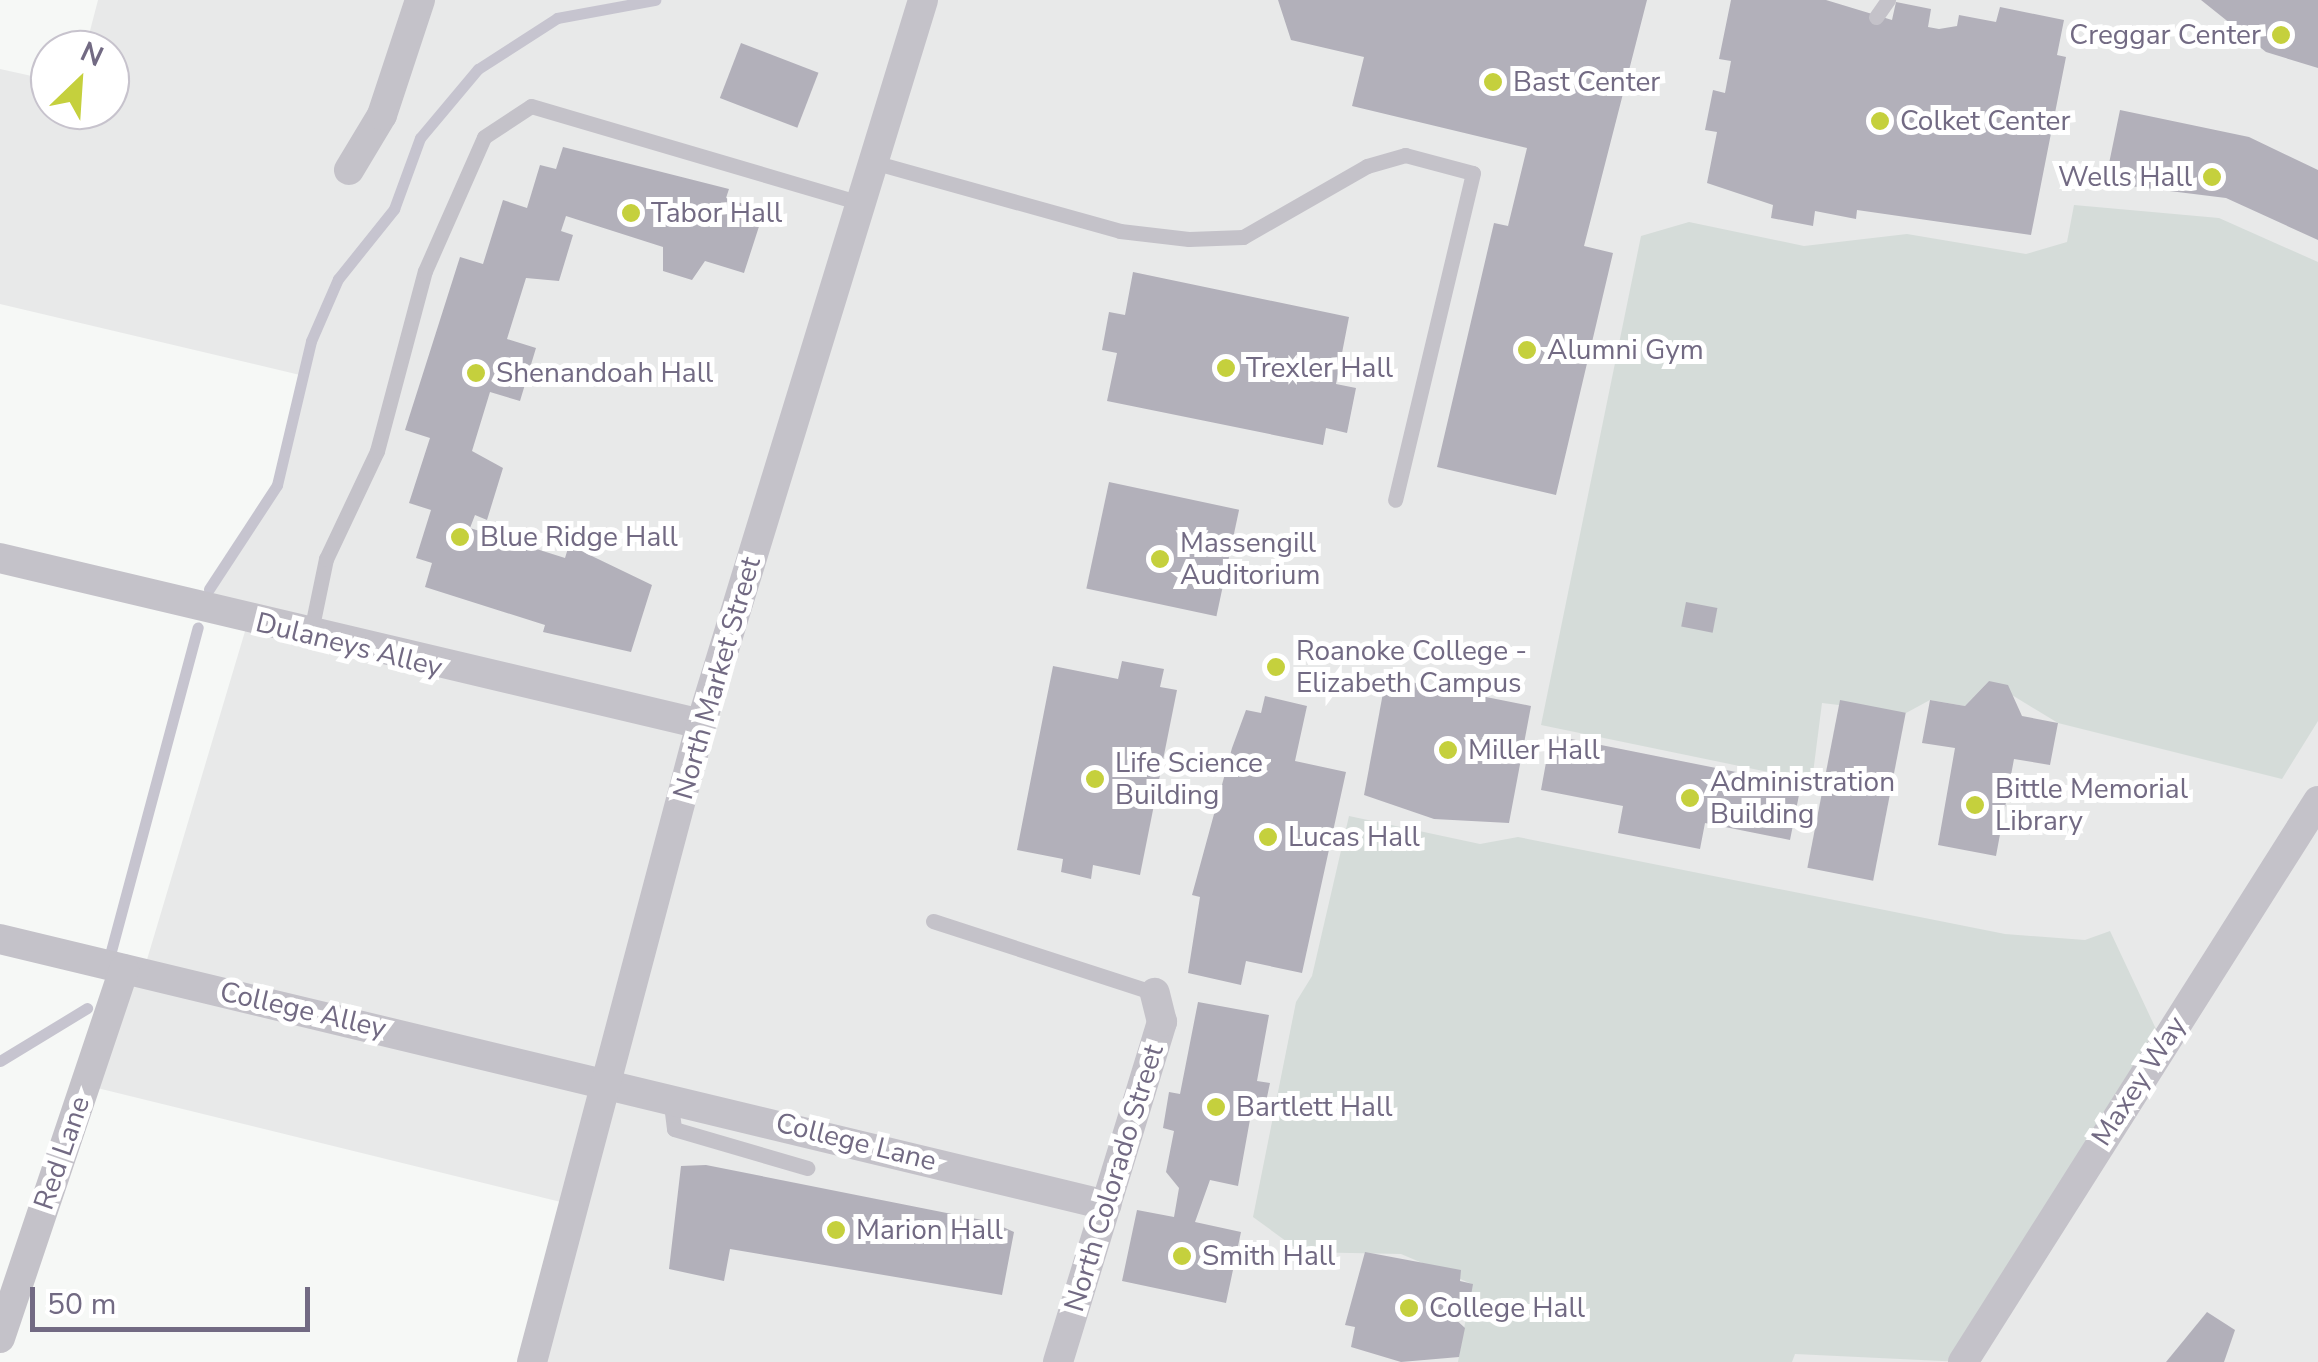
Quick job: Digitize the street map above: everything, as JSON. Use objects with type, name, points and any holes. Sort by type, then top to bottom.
[{"type":"street","points":[[350,170],[382,115],[420,0]]},
{"type":"street","name":"North Market Street","points":[[532,1362],[701,724],[924,0]]},
{"type":"street","name":"Dulaneys Alley","points":[[0,558],[310,636],[701,724]]},
{"type":"street","name":"Maxey Way","points":[[1963,1362],[2318,801]]},
{"type":"street","name":"College Alley","points":[[0,939],[605,1081]]},
{"type":"street","name":"Red Lane","points":[[0,1338],[124,968]]},
{"type":"street","name":"North Colorado Street","points":[[1058,1362],[1162,1022],[1155,993]]},
{"type":"street","name":"College Lane","points":[[605,1081],[1106,1204]]},
{"type":"lane","points":[[1876,17],[1888,0]]},
{"type":"lane","points":[[310,636],[327,590],[326,559],[377,451],[424,271],[484,137],[531,106],[860,203]]},
{"type":"lane","points":[[873,162],[1120,231],[1189,238],[1243,236],[1367,166],[1405,156],[1473,173],[1396,500]]},
{"type":"lane","points":[[933,921],[1155,993]]},
{"type":"lane","points":[[670,1096],[666,1114],[687,1136],[807,1168]]},
{"type":"shaded area","name":"Roanoke College - Elizabeth Campus","points":[[98,0],[2318,0],[2318,1362],[532,1362],[573,1205],[85,1085],[124,969],[143,973],[246,628],[199,608],[277,485],[300,375],[0,304],[0,69],[30,76],[30,130],[130,130],[130,30],[90,30]]},
{"type":"shaded area","points":[[2074,205],[2219,218],[2318,262],[2318,721],[2282,779],[2058,723],[1989,681],[1965,706],[1930,700],[1906,713],[1822,703],[1812,781],[1541,725],[1641,236],[1689,222],[1804,246],[1907,234],[2026,254],[2067,242]]},
{"type":"shaded area","points":[[1349,816],[1480,844],[1518,837],[2005,934],[2085,940],[2110,931],[2163,1044],[1963,1362],[1795,1354],[1792,1362],[1458,1362],[1472,1284],[1401,1254],[1301,1252],[1253,1217],[1296,1002],[1312,976]]},
{"type":"building","points":[[1278,0],[1647,0],[1584,246],[1613,253],[1556,495],[1437,467],[1494,223],[1508,226],[1527,148],[1352,106],[1364,57],[1291,40]]},
{"type":"building","name":"Colket Center","points":[[1731,0],[1826,0],[1892,20],[1896,2],[1931,9],[1928,27],[1939,29],[1957,26],[1959,15],[1996,22],[2000,7],[2064,20],[2057,55],[2066,57],[2031,235],[1857,210],[1856,219],[1815,211],[1813,226],[1771,218],[1773,205],[1707,183],[1717,132],[1705,130],[1713,90],[1725,93],[1731,61],[1719,59]]},
{"type":"building","name":"Creggar Center","points":[[2201,0],[2318,0],[2318,68],[2266,52]]},
{"type":"building","points":[[741,43],[818,73],[797,128],[720,98]]},
{"type":"building","name":"Wells Hall","points":[[2120,110],[2249,137],[2318,170],[2318,240],[2226,198],[2105,183]]},
{"type":"building","points":[[563,147],[729,189],[726,198],[764,211],[744,273],[705,261],[692,280],[663,271],[663,247],[566,216],[561,231],[573,235],[559,281],[526,278],[507,339],[536,348],[520,401],[490,392],[472,451],[503,468],[487,520],[475,515],[470,528],[565,558],[569,545],[652,585],[631,652],[543,632],[545,625],[425,587],[432,563],[416,558],[431,510],[409,503],[430,438],[405,430],[460,257],[483,264],[503,200],[527,208],[540,165],[556,169]]},
{"type":"building","name":"Trexler Hall","points":[[1133,272],[1349,317],[1336,384],[1356,388],[1347,433],[1326,428],[1323,445],[1107,401],[1117,353],[1102,350],[1109,312],[1125,315]]},
{"type":"building","name":"Massengill Auditorium","points":[[1109,482],[1239,510],[1216,616],[1086,589]]},
{"type":"building","points":[[1686,602],[1717,608],[1713,633],[1681,627]]},
{"type":"building","name":"Life Science Building","points":[[1122,661],[1164,669],[1160,687],[1177,690],[1140,875],[1093,865],[1091,879],[1061,872],[1063,859],[1017,850],[1053,666],[1118,679]]},
{"type":"building","name":"Miller Hall","points":[[1386,677],[1531,706],[1509,823],[1434,819],[1364,795]]},
{"type":"building","name":"Bittle Memorial Library","points":[[1989,681],[2008,685],[2022,716],[2058,723],[2050,765],[2014,759],[1996,856],[1938,845],[1955,748],[1922,743],[1930,700],[1965,706]]},
{"type":"building","name":"Lucas Hall","points":[[1265,696],[1307,706],[1295,761],[1346,772],[1302,973],[1246,961],[1241,985],[1188,973],[1200,897],[1192,895],[1232,748],[1246,710],[1261,713]]},
{"type":"building","points":[[1840,700],[1906,713],[1873,881],[1807,868]]},
{"type":"building","name":"Administration Building","points":[[1551,735],[1801,785],[1790,840],[1705,823],[1700,849],[1618,833],[1623,806],[1541,790]]},
{"type":"building","name":"Bartlett Hall","points":[[1198,1002],[1269,1015],[1257,1081],[1270,1083],[1263,1116],[1251,1114],[1238,1186],[1210,1180],[1195,1222],[1241,1232],[1226,1303],[1122,1281],[1137,1210],[1174,1217],[1179,1188],[1166,1172],[1174,1131],[1163,1128],[1169,1092],[1180,1094]]},
{"type":"building","name":"Marion Hall","points":[[706,1165],[992,1222],[1014,1232],[1002,1295],[730,1249],[724,1281],[669,1269],[681,1166]]},
{"type":"building","name":"College Hall","points":[[1365,1252],[1461,1270],[1460,1281],[1473,1284],[1468,1313],[1453,1317],[1465,1328],[1459,1357],[1401,1362],[1351,1347],[1355,1327],[1345,1325]]},
{"type":"building","points":[[2207,1312],[2235,1330],[2224,1362],[2166,1362]]},
{"type":"waterway","points":[[209,589],[277,485],[311,341],[338,279],[394,209],[420,138],[478,69],[557,18],[655,0]]},
{"type":"waterway","points":[[111,951],[198,627]]},
{"type":"waterway","points":[[0,1061],[87,1008]]},
{"type":"place","name":"Creggar Center","points":[[2281,35]]},
{"type":"place","name":"Bast Center","points":[[1493,82]]},
{"type":"place","name":"Colket Center","points":[[1880,121]]},
{"type":"place","name":"Wells Hall","points":[[2212,177]]},
{"type":"place","name":"Tabor Hall","points":[[631,213]]},
{"type":"place","name":"Alumni Gym","points":[[1527,350]]},
{"type":"place","name":"Trexler Hall","points":[[1226,368]]},
{"type":"place","name":"Shenandoah Hall","points":[[476,373]]},
{"type":"place","name":"Blue Ridge Hall","points":[[460,537]]},
{"type":"place","name":"Massengill Auditorium","points":[[1160,559]]},
{"type":"place","name":"Roanoke College - Elizabeth Campus","points":[[1276,667]]},
{"type":"place","name":"Miller Hall","points":[[1448,750]]},
{"type":"place","name":"Life Science Building","points":[[1095,779]]},
{"type":"place","name":"Administration Building","points":[[1690,798]]},
{"type":"place","name":"Bittle Memorial Library","points":[[1975,805]]},
{"type":"place","name":"Lucas Hall","points":[[1268,837]]},
{"type":"place","name":"Bartlett Hall","points":[[1216,1107]]},
{"type":"place","name":"Marion Hall","points":[[836,1230]]},
{"type":"place","name":"Smith Hall","points":[[1182,1256]]},
{"type":"place","name":"College Hall","points":[[1409,1308]]}]
